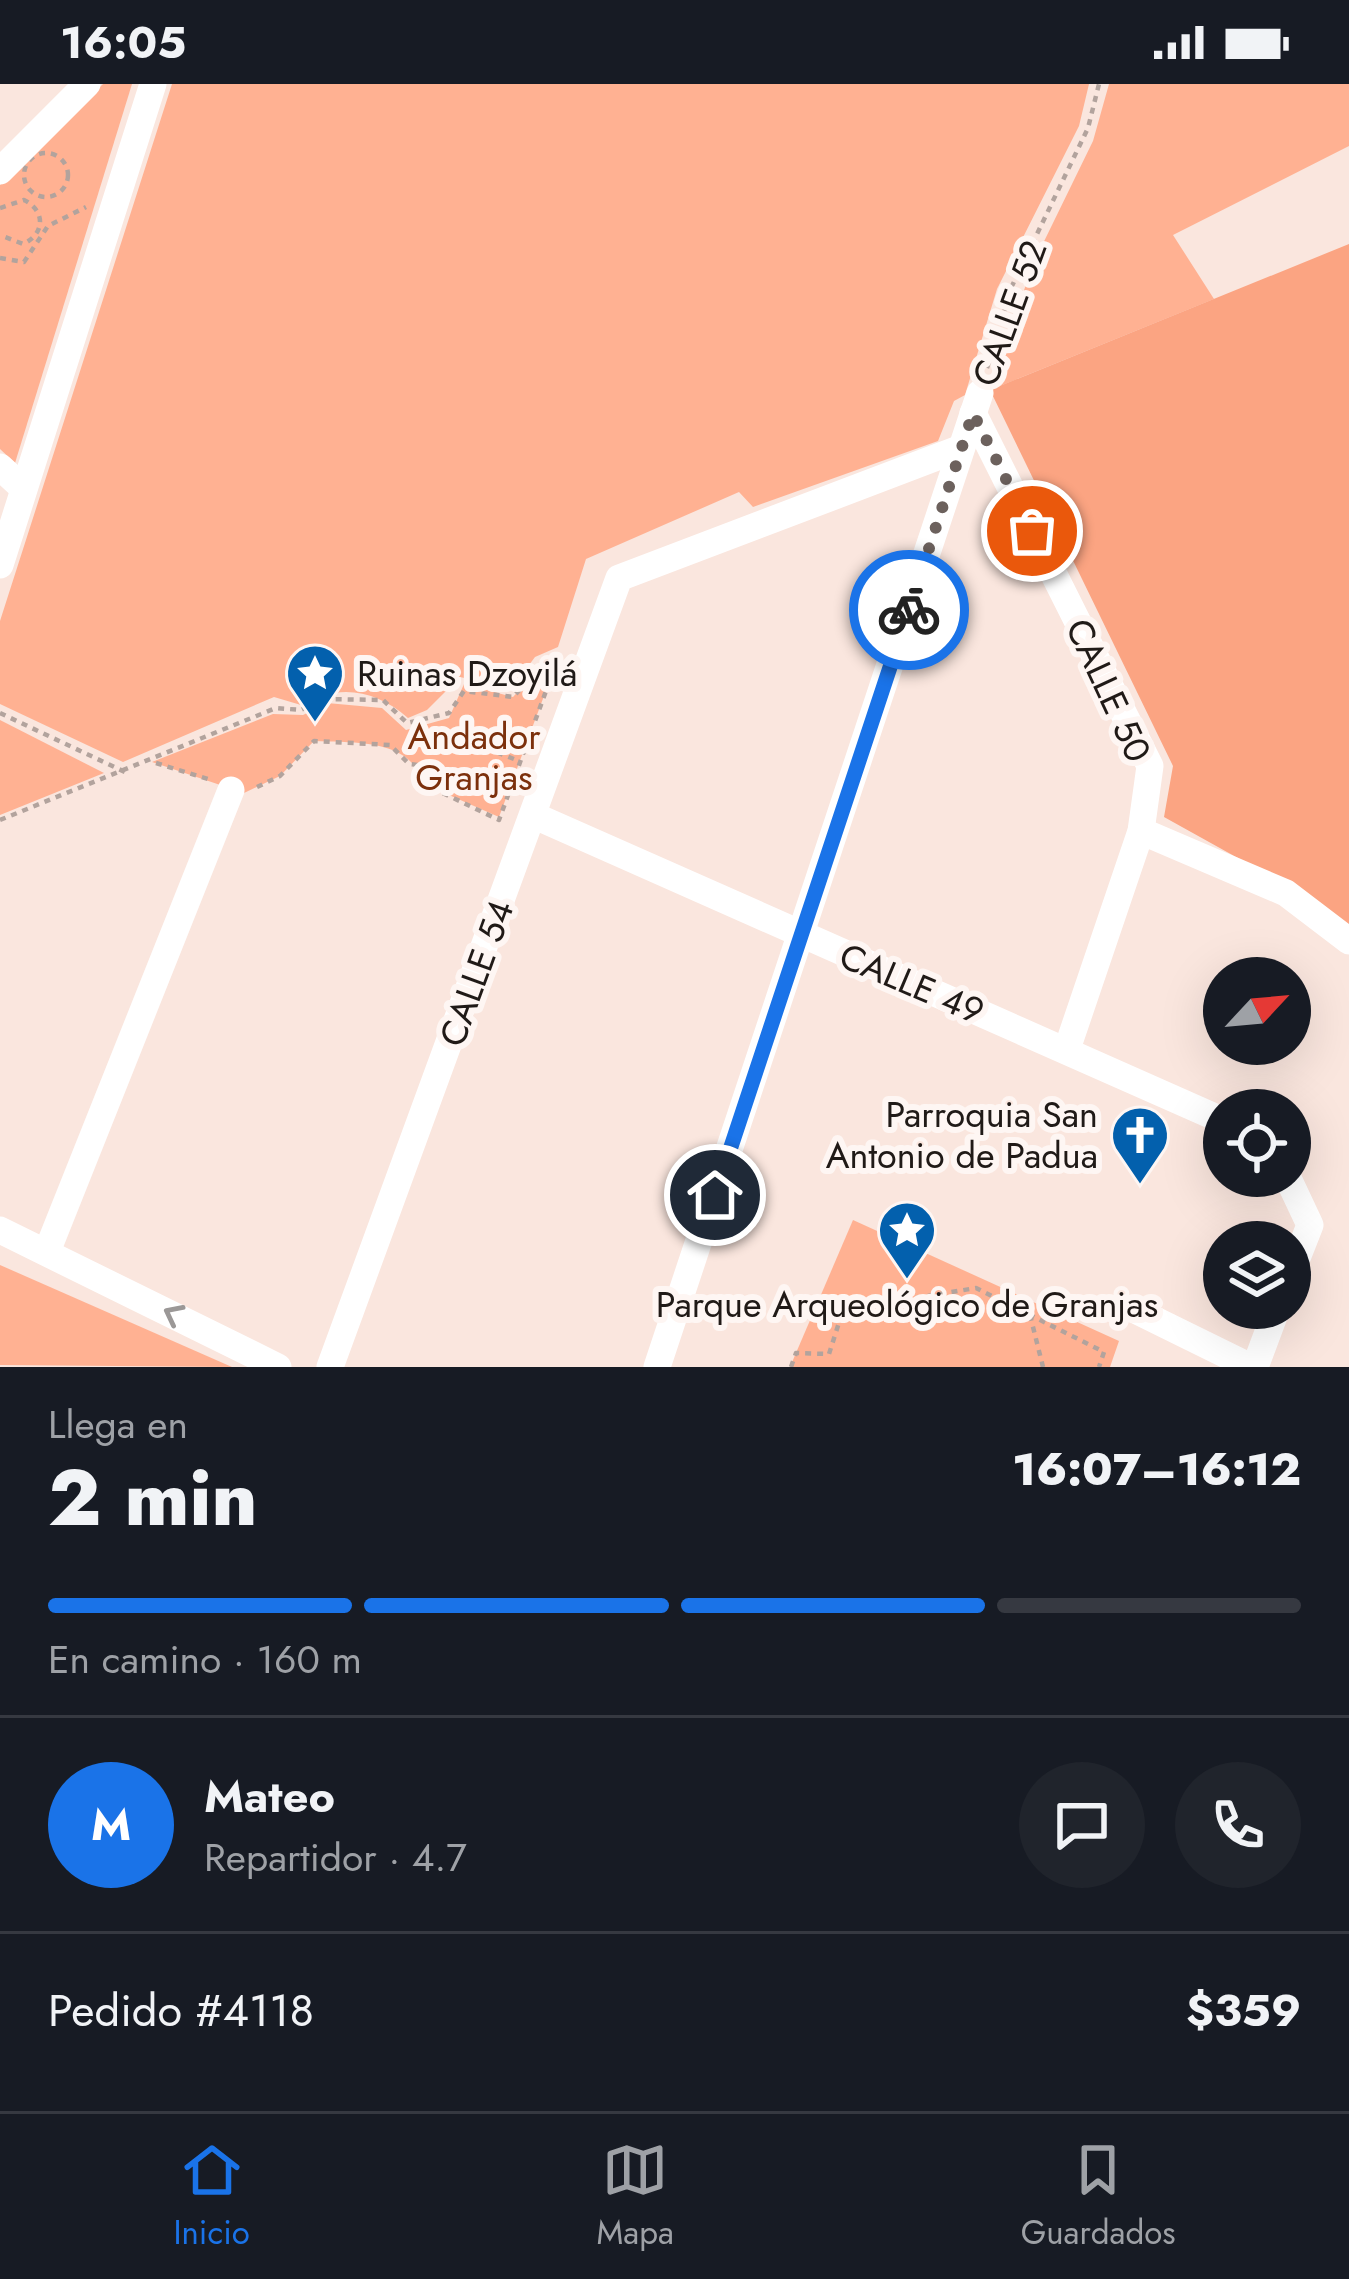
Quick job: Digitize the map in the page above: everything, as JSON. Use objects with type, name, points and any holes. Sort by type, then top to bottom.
[{"type":"street","points":[[0,171],[87,84]]},
{"type":"street","points":[[0,565],[153,84]]},
{"type":"street","name":"CALLE 52","points":[[657,1367],[976,403]]},
{"type":"street","name":"CALLE 50","points":[[976,403],[1150,766],[1141,831],[1067,1048]]},
{"type":"street","name":"CALLE 54","points":[[331,1367],[619,578],[962,448]]},
{"type":"street","points":[[0,467],[23,488]]},
{"type":"street","points":[[48,1249],[231,790]]},
{"type":"street","name":"CALLE 49","points":[[535,816],[1203,1111]]},
{"type":"street","points":[[1141,831],[1286,893],[1349,941]]},
{"type":"street","points":[[0,1229],[278,1367]]},
{"type":"street","points":[[1137,1311],[1253,1367],[1268,1329]]},
{"type":"path","name":"CALLE 52","points":[[976,403],[1012,286],[1088,128],[1099,84]]},
{"type":"path","points":[[56,155],[66,165],[65,185],[48,197],[34,194],[25,182],[25,167],[34,156],[56,155]]},
{"type":"path","points":[[0,258],[24,262],[41,244],[48,226],[118,192]]},
{"type":"path","points":[[31,203],[34,194]]},
{"type":"path","points":[[0,208],[16,199],[31,203],[40,216],[35,237],[16,244],[0,235]]},
{"type":"path","points":[[0,820],[276,708],[301,710],[326,699],[383,700],[407,723],[449,713],[464,691],[513,697],[536,674],[554,669],[499,820],[424,784],[418,765],[410,764],[390,745],[314,741],[280,776],[244,794],[152,762]]},
{"type":"path","points":[[0,713],[126,772]]},
{"type":"path","points":[[486,748],[520,761]]},
{"type":"path","points":[[791,1367],[796,1353],[829,1354],[843,1310],[976,1288],[1104,1352],[1099,1367]]},
{"type":"path","points":[[1030,1315],[1043,1367]]},
{"type":"green space","points":[[103,84],[132,84],[15,463],[0,449],[0,185]]},
{"type":"green space","points":[[172,84],[1089,84],[1079,126],[997,289],[965,395],[954,401],[938,441],[753,507],[739,492],[586,559],[558,647],[535,657],[511,689],[460,677],[427,710],[408,718],[383,701],[357,693],[329,694],[301,705],[274,697],[123,762],[0,704],[0,621]]},
{"type":"green space","points":[[1109,84],[1349,84],[1349,146],[1173,235],[1214,299],[990,390],[1033,264],[1093,141]]},
{"type":"green space","name":"Andador Granjas","points":[[554,669],[499,817],[424,784],[407,758],[364,743],[314,741],[280,776],[244,793],[152,762],[273,714],[303,715],[327,703],[382,708],[406,730],[449,718],[464,684],[513,697],[535,673]]},
{"type":"green space","points":[[0,720],[104,773],[0,815]]},
{"type":"green space","name":"Parque Arqueológico de Granjas","points":[[853,1220],[1119,1341],[1110,1367],[790,1367]]},
{"type":"green space","points":[[0,1265],[232,1367],[0,1365]]},
{"type":"shaded area","points":[[1349,244],[1349,930],[1290,887],[1164,817],[1173,766],[990,390]]},
{"type":"way so far","points":[[909,610],[973,413],[1032,531]]},
{"type":"place","name":"Ruinas Dzoyilá","points":[[315,724]]},
{"type":"place","name":"Parroquia San Antonio de Padua","points":[[1140,1186]]},
{"type":"place","name":"Parque Arqueológico de Granjas","points":[[907,1281]]},
{"type":"route","points":[[715,1195],[909,610]]}]
